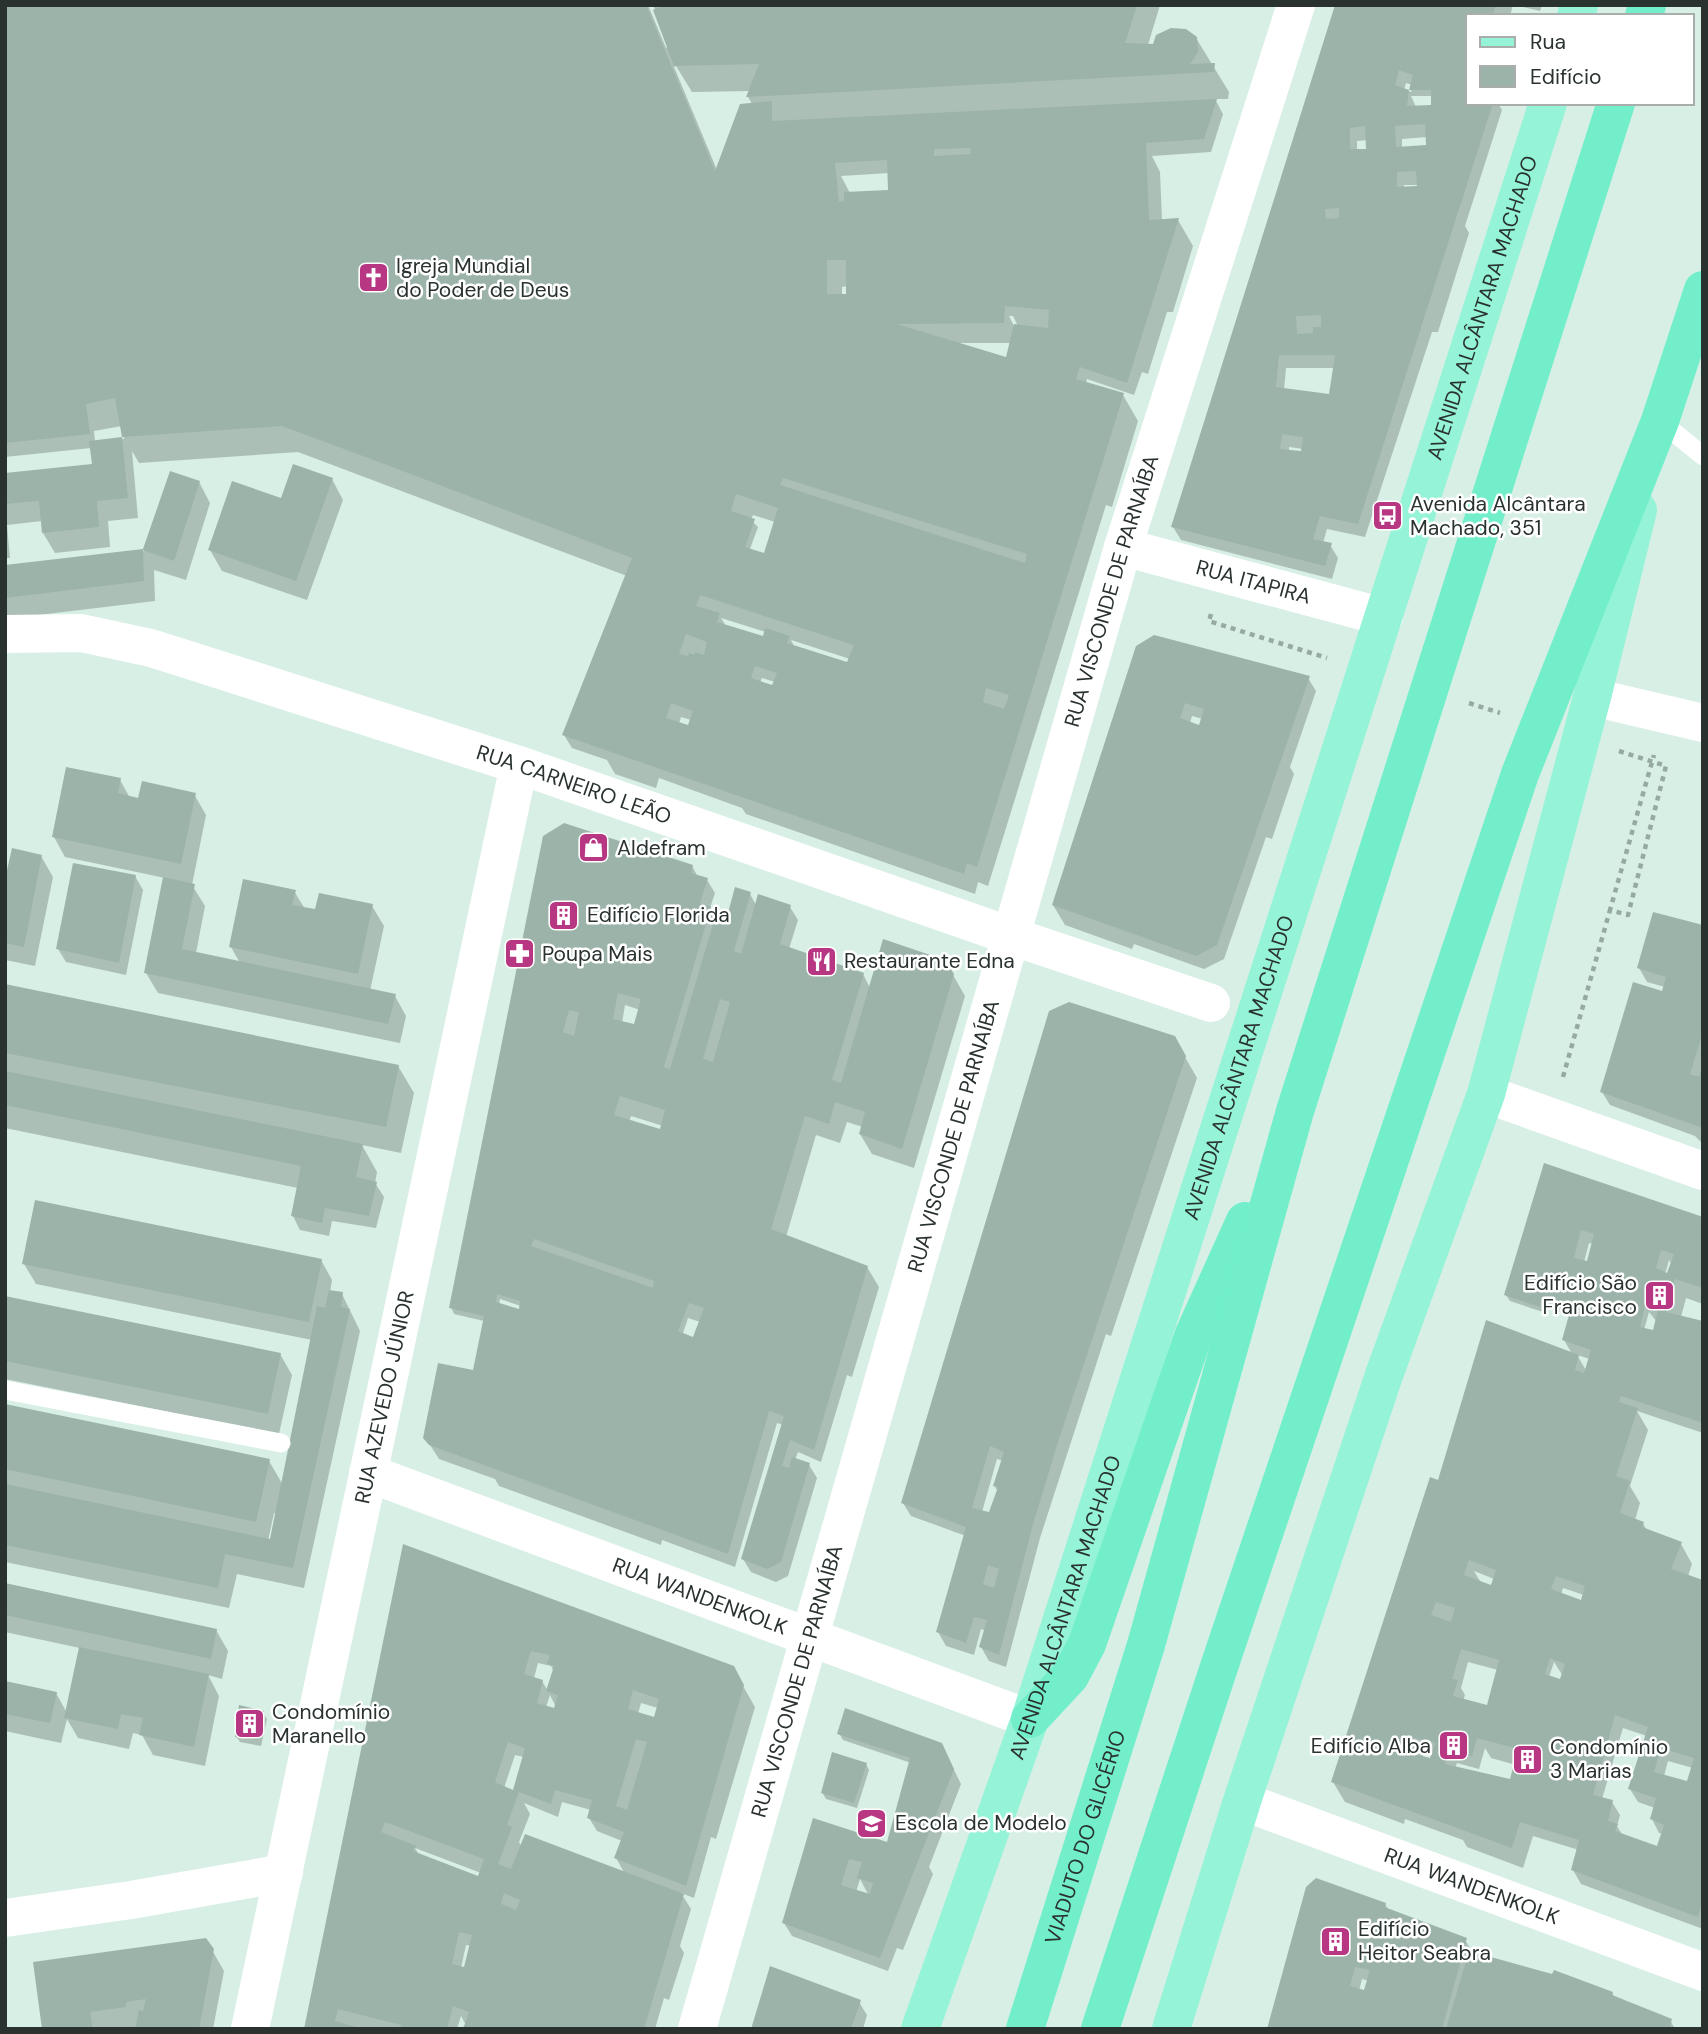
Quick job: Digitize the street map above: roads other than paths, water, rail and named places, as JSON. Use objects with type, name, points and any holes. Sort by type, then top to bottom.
[{"type":"highway","points":[[1030,1719],[1070,1676],[1087,1644],[1194,1334],[1295,1111],[1615,105]]},
{"type":"highway","points":[[1100,2029],[1221,1661],[1520,775],[1660,421],[1703,290]]},
{"type":"highway","name":"VIADUTO DO GLICÉRIO","points":[[1025,2029],[1146,1645],[1295,1111]]},
{"type":"main road","name":"AVENIDA ALCÂNTARA MACHADO","points":[[919,2029],[1030,1719],[1547,105]]},
{"type":"main road","points":[[1171,2029],[1242,1801],[1384,1375],[1486,1094],[1592,697],[1660,421]]},
{"type":"street","name":"RUA VISCONDE DE PARNAÍBA","points":[[697,2029],[1123,547],[1296,5]]},
{"type":"street","name":"RUA ITAPIRA","points":[[1123,547],[1384,617]]},
{"type":"street","name":"RUA CARNEIRO LEÃO","points":[[5,634],[81,633],[151,648],[519,765],[1211,1003]]},
{"type":"street","points":[[1592,697],[1703,723]]},
{"type":"street","name":"RUA AZEVEDO JÚNIOR","points":[[250,2029],[519,765]]},
{"type":"street","points":[[1486,1094],[1703,1171]]},
{"type":"street","name":"RUA WANDENKOLK","points":[[368,1473],[1030,1719]]},
{"type":"street","name":"RUA WANDENKOLK","points":[[1242,1801],[1703,1972]]},
{"type":"street","points":[[5,1918],[131,1900],[284,1873]]},
{"type":"lane","points":[[1660,421],[1703,456]]},
{"type":"lane","points":[[5,1390],[281,1443]]},
{"type":"place","name":"Igreja Mundial do Poder de Deus","points":[[373,278]]},
{"type":"place","name":"Avenida Alcântara Machado, 351","points":[[1387,516]]},
{"type":"place","name":"Aldefram","points":[[594,848]]},
{"type":"place","name":"Edifício Florida","points":[[564,915]]},
{"type":"place","name":"Poupa Mais","points":[[519,954]]},
{"type":"place","name":"Restaurante Edna","points":[[821,961]]},
{"type":"place","name":"Edifício São Francisco","points":[[1660,1295]]},
{"type":"place","name":"Condomínio Maranello","points":[[249,1724]]},
{"type":"place","name":"Edifício Alba","points":[[1454,1746]]},
{"type":"place","name":"Condomínio 3 Marias","points":[[1527,1759]]},
{"type":"place","name":"Escola de Modelo","points":[[872,1823]]},
{"type":"place","name":"Edifício Heitor Seabra","points":[[1335,1941]]}]
